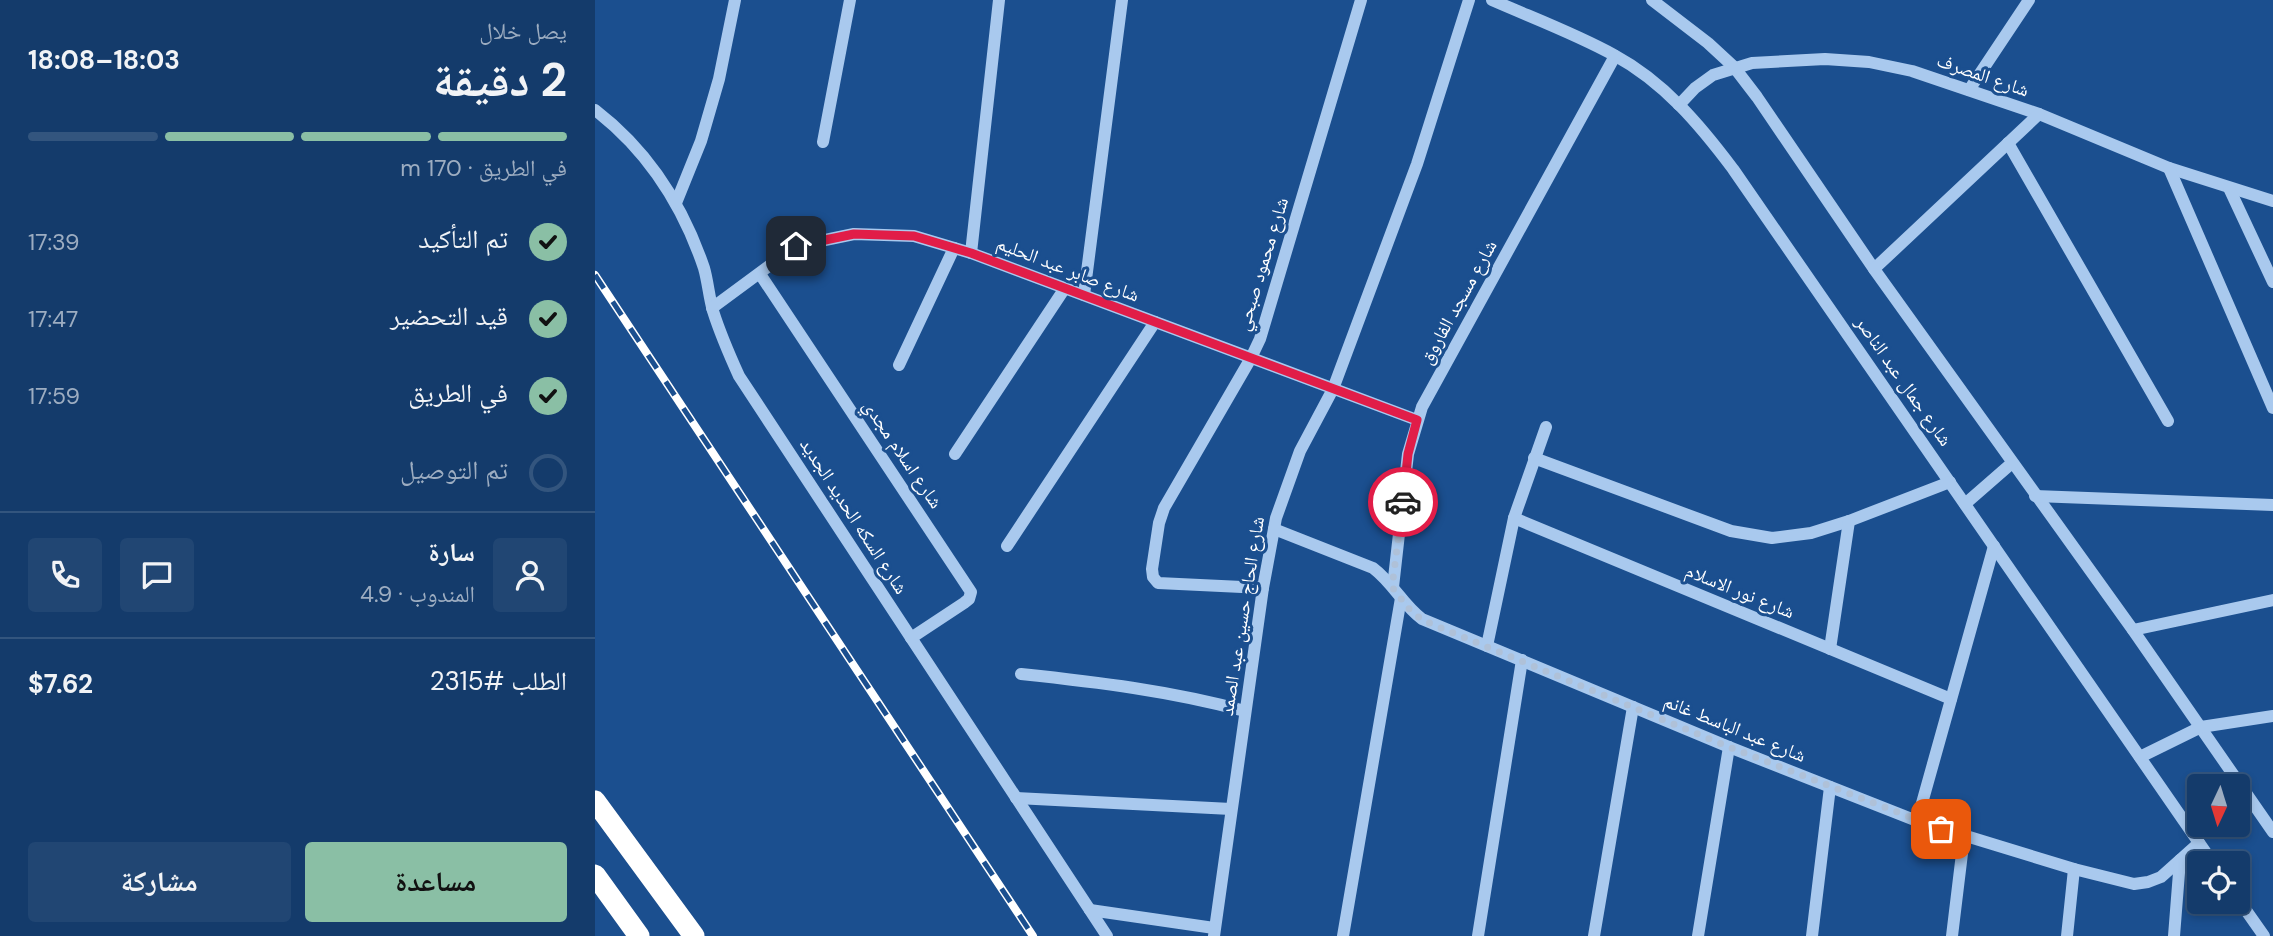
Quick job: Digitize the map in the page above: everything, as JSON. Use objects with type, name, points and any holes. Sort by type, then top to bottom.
[{"type":"highway","points":[[595,802],[694,936]]},
{"type":"highway","points":[[595,876],[639,936]]},
{"type":"street","points":[[676,203],[701,141],[712,104],[735,0]]},
{"type":"street","points":[[823,142],[850,0]]},
{"type":"street","points":[[971,253],[999,0]]},
{"type":"street","points":[[1084,295],[1122,0]]},
{"type":"street","name":"شارع محمود صبحي","points":[[1262,587],[1158,583],[1153,577],[1152,569],[1159,523],[1164,508],[1251,358],[1267,319],[1361,0]]},
{"type":"street","name":"شارع الحاج حسين عبد الصمد","points":[[1214,932],[1262,587],[1274,529],[1300,451],[1333,389],[1417,164],[1469,0]]},
{"type":"street","name":"شارع جمال عبد الناصر","points":[[1492,0],[1615,55],[1661,87],[1700,125],[2205,851]]},
{"type":"street","name":"شارع جمال عبد الناصر","points":[[1652,0],[1676,16],[1734,67],[1769,113],[1874,269],[2133,630],[2273,832]]},
{"type":"street","points":[[1969,90],[2029,0]]},
{"type":"street","name":"شارع مسجد الفاروق","points":[[1392,587],[1408,454],[1417,420],[1429,393],[1615,55]]},
{"type":"street","name":"شارع المصرف","points":[[1679,105],[1695,88],[1713,75],[1734,67],[1752,63],[1825,59],[1869,62],[1912,71],[2039,114],[2169,168],[2273,201]]},
{"type":"street","name":"شارع السكه الحديد الجديد","points":[[595,110],[612,123],[647,160],[676,203],[697,248],[712,308],[739,376],[1107,936]]},
{"type":"street","points":[[1874,269],[2039,114]]},
{"type":"street","points":[[2008,143],[2168,421]]},
{"type":"street","points":[[2169,168],[2273,408]]},
{"type":"street","points":[[2229,188],[2273,282]]},
{"type":"street","name":"شارع صابر عبد الحليم","points":[[712,308],[796,246],[854,234],[914,236],[971,253],[1417,420]]},
{"type":"street","points":[[899,365],[954,248]]},
{"type":"street","name":"شارع اسلام مجدي","points":[[759,274],[971,592],[964,603],[911,638]]},
{"type":"street","points":[[955,454],[1065,288]]},
{"type":"street","points":[[1007,546],[1155,322]]},
{"type":"street","points":[[1487,646],[1514,519],[1546,427]]},
{"type":"street","points":[[1534,458],[1731,531],[1772,538],[1811,533],[1950,482]]},
{"type":"street","points":[[1965,504],[2012,463]]},
{"type":"street","points":[[2035,496],[2273,505]]},
{"type":"street","name":"شارع نور الاسلام","points":[[1514,519],[1951,699]]},
{"type":"street","points":[[1830,649],[1849,521]]},
{"type":"street","name":"شارع عبد الباسط غانم","points":[[1274,529],[1373,568],[1422,620],[1729,747],[1964,837],[2134,884],[2161,877],[2199,843]]},
{"type":"street","points":[[1917,821],[1994,546]]},
{"type":"street","points":[[1343,936],[1401,598]]},
{"type":"street","points":[[2133,630],[2273,600]]},
{"type":"street","points":[[1478,936],[1522,660]]},
{"type":"street","points":[[1021,674],[1135,686],[1245,711]]},
{"type":"street","points":[[1594,936],[1633,707]]},
{"type":"street","points":[[2140,757],[2201,727],[2273,716]]},
{"type":"street","points":[[1698,936],[1729,747]]},
{"type":"street","points":[[1812,936],[1830,787]]},
{"type":"street","points":[[1016,798],[1231,808]]},
{"type":"street","points":[[1952,936],[1964,837]]},
{"type":"street","points":[[2174,936],[2180,860]]},
{"type":"street","points":[[2067,936],[2074,869]]},
{"type":"street","points":[[1090,910],[1214,932]]},
{"type":"street","points":[[2249,914],[2264,936]]},
{"type":"railway","points":[[595,275],[1033,936]]},
{"type":"way so far","points":[[1403,502],[1392,587],[1410,610],[1422,620],[1729,747],[1941,829]]},
{"type":"route","points":[[796,246],[854,234],[914,236],[971,253],[1417,420],[1408,454],[1403,502]]}]
